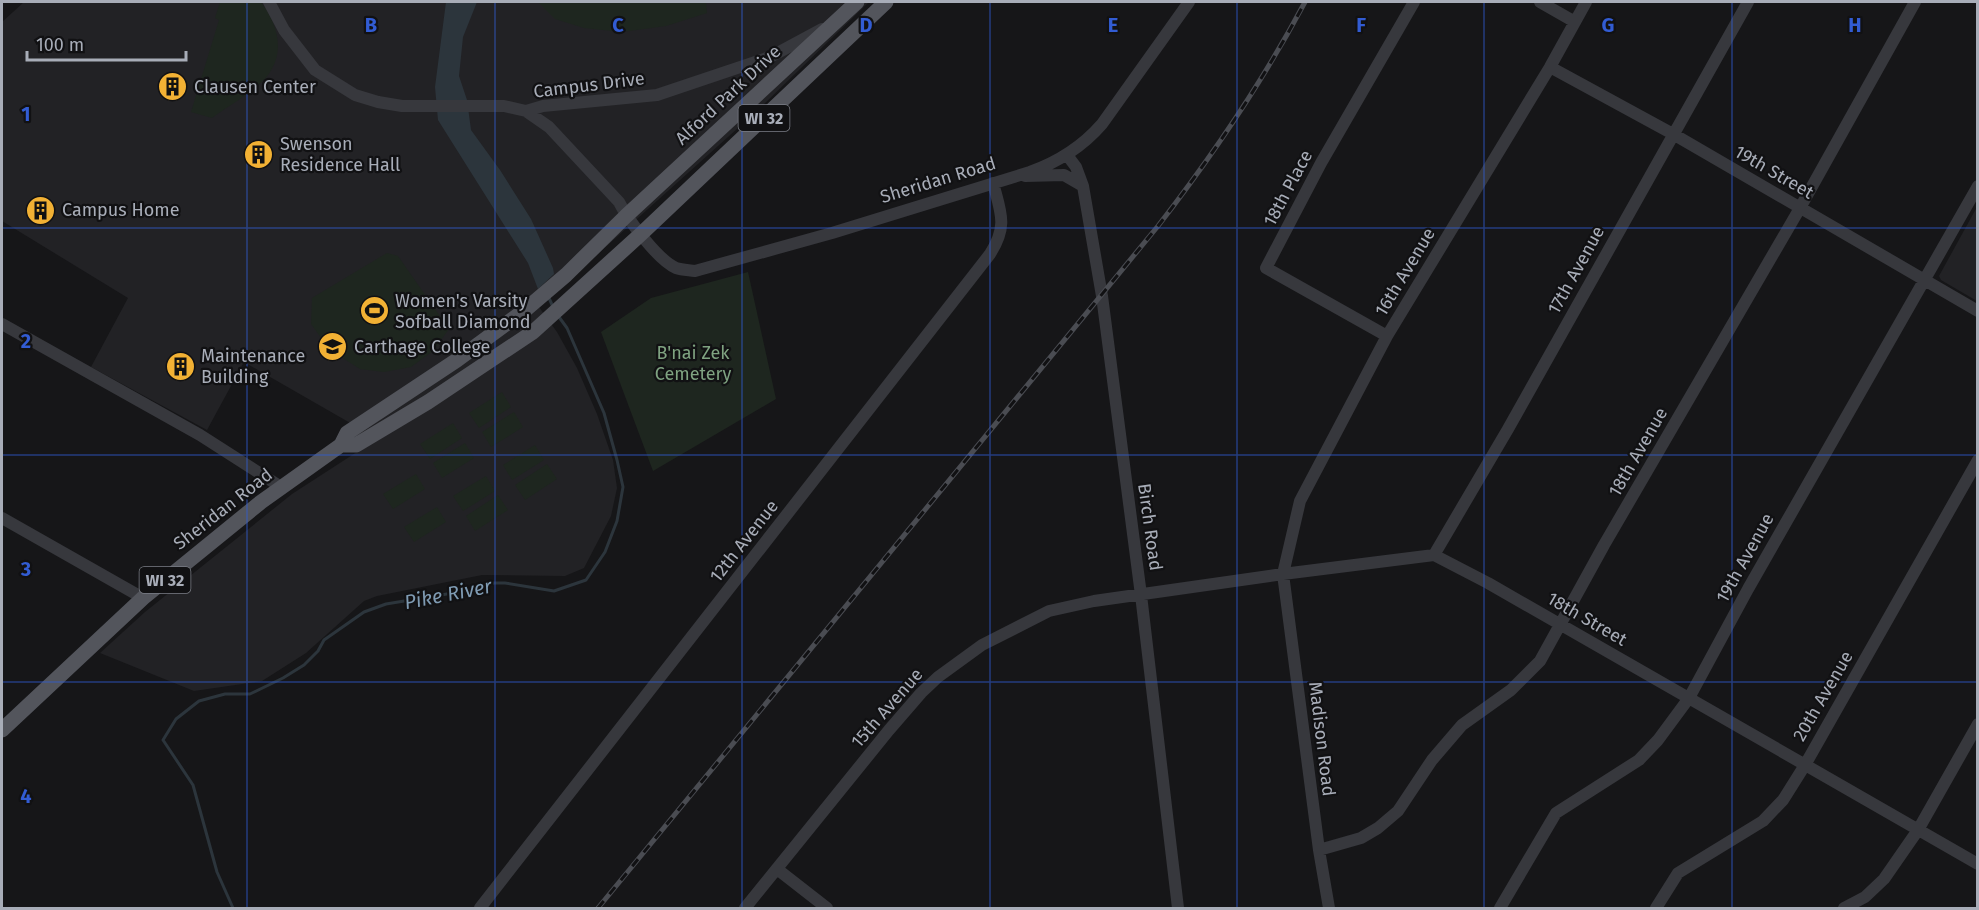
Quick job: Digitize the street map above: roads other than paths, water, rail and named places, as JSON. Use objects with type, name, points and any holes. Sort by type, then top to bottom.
[{"type":"main road","name":"Alford Park Drive","points":[[626,216],[857,2]]},
{"type":"main road","name":"WI 32","points":[[641,234],[886,2]]},
{"type":"main road","name":"Sheridan Road","points":[[5,721],[143,598],[261,502],[341,445],[347,433],[476,348],[525,310],[566,275],[626,216]]},
{"type":"main road","name":"Sheridan Road","points":[[341,445],[356,445],[428,402],[533,332],[641,234]]},
{"type":"street","name":"Campus Drive","points":[[269,2],[284,30],[315,70],[355,95],[378,102],[432,107],[504,106],[526,111],[543,106],[657,95],[770,57],[835,22]]},
{"type":"street","name":"Sheridan Road","points":[[626,216],[666,262],[683,270],[695,271],[832,233],[1051,164],[1085,141],[1102,124],[1189,2]]},
{"type":"street","points":[[1540,2],[1575,22]]},
{"type":"street","name":"16th Avenue","points":[[1283,574],[1300,501],[1387,336],[1550,67],[1586,2]]},
{"type":"street","name":"17th Avenue","points":[[1434,555],[1508,429],[1748,2]]},
{"type":"street","name":"18th Avenue","points":[[1319,850],[1361,838],[1378,828],[1398,811],[1432,760],[1462,725],[1511,690],[1540,661],[1800,208],[1915,2]]},
{"type":"street","name":"18th Place","points":[[1387,336],[1266,268],[1322,163],[1413,4]]},
{"type":"street","name":"19th Street","points":[[1550,67],[1673,134],[1977,311]]},
{"type":"street","points":[[526,111],[549,127],[619,202],[626,216]]},
{"type":"street","name":"Birch Road","points":[[1067,155],[1083,186],[1102,296],[1142,595],[1178,909]]},
{"type":"street","points":[[1018,176],[1064,175],[1083,186]]},
{"type":"street","name":"12th Avenue","points":[[480,909],[990,254],[999,239],[1002,225],[993,183]]},
{"type":"street","name":"19th Avenue","points":[[1500,909],[1556,813],[1639,760],[1658,740],[1689,698],[1748,589],[1977,186]]},
{"type":"street","points":[[2,324],[200,435],[282,487]]},
{"type":"street","name":"20th Avenue","points":[[1656,909],[1678,873],[1763,821],[1783,800],[1977,460]]},
{"type":"street","points":[[2,518],[143,598]]},
{"type":"street","points":[[1142,595],[1434,555]]},
{"type":"street","name":"18th Street","points":[[1434,555],[1488,582],[1977,864]]},
{"type":"street","name":"Madison Road","points":[[1283,574],[1319,850],[1329,909]]},
{"type":"street","name":"15th Avenue","points":[[745,909],[889,730],[938,677],[964,657],[1002,634],[1049,611],[1094,601],[1142,595]]},
{"type":"street","points":[[1844,909],[1865,897],[1884,879],[1918,830],[1977,724]]},
{"type":"street","points":[[777,869],[827,909]]},
{"type":"waterway","name":"Pike River","points":[[548,296],[554,309]]},
{"type":"waterway","name":"Pike River","points":[[233,908],[217,872],[193,785],[163,740],[176,719],[199,701],[225,694],[250,694],[283,678],[304,665],[318,651],[324,640],[364,612],[386,604],[459,592],[490,583],[505,583],[554,591],[586,580],[605,552],[617,521],[623,487],[604,413],[567,328],[559,317]]},
{"type":"railway","points":[[598,908],[1158,226],[1236,117],[1305,2]]},
{"type":"place","name":"Clausen Center","points":[[173,87]]},
{"type":"place","name":"Swenson Residence Hall","points":[[259,154]]},
{"type":"place","name":"Campus Home","points":[[41,210]]},
{"type":"place","name":"Women's Varsity Sofball Diamond","points":[[374,311]]},
{"type":"place","name":"Carthage College","points":[[333,347]]},
{"type":"place","name":"Maintenance Building","points":[[180,366]]},
{"type":"park label","name":"B'nai Zek Cemetery","points":[[693,364]]}]
